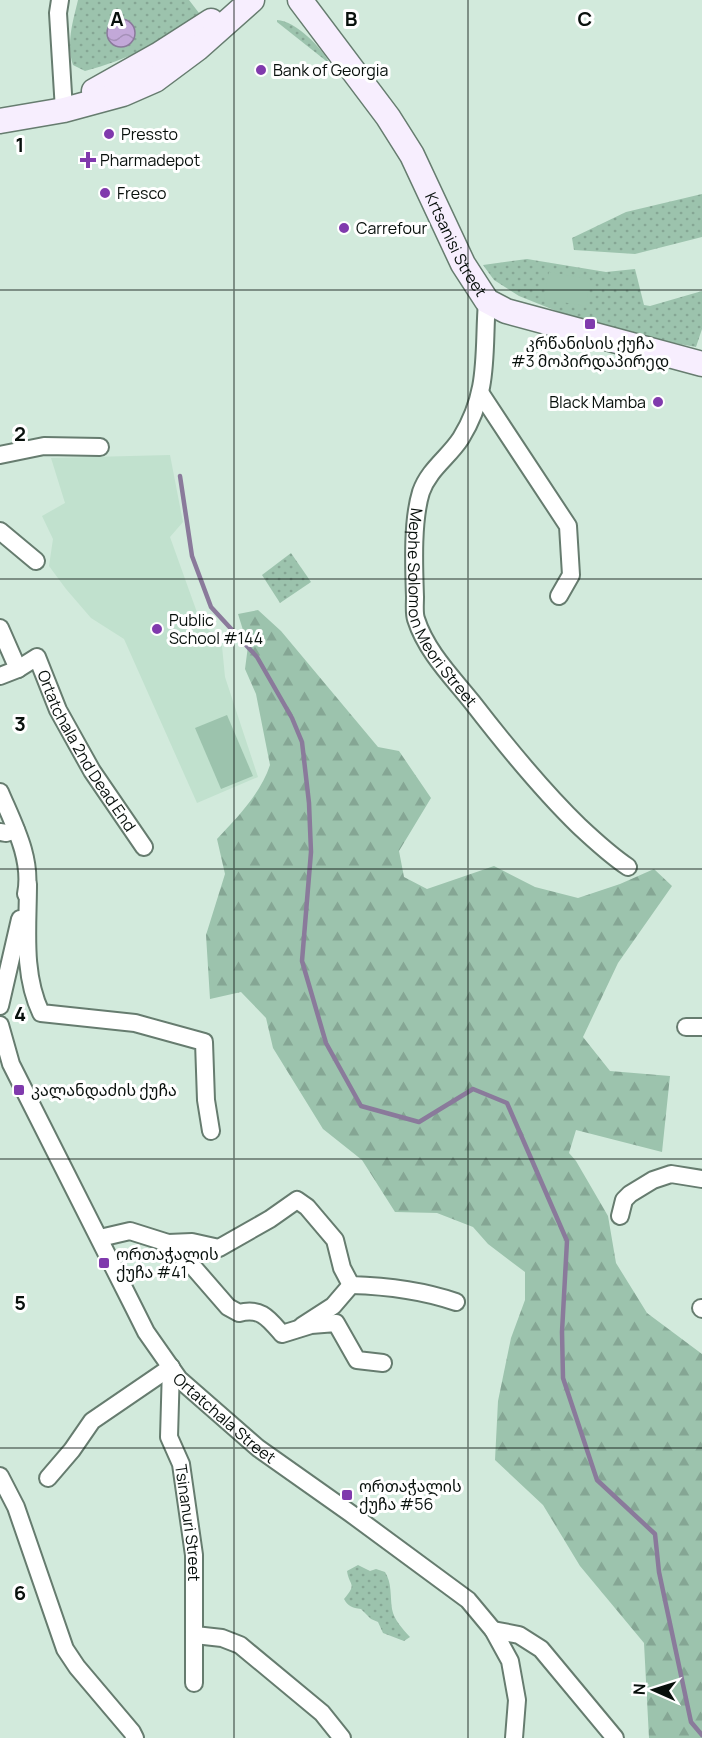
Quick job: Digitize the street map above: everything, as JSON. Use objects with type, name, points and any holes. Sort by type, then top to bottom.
[{"type":"street","points":[[60,0],[58,13],[64,110]]},
{"type":"street","points":[[64,110],[158,55],[206,25],[240,0]]},
{"type":"street","points":[[0,121],[64,110],[123,93],[155,80],[198,48],[252,0]]},
{"type":"street","name":"Krtsanisi Street","points":[[300,0],[388,117],[412,155],[463,264],[487,301],[506,311],[702,364]]},
{"type":"street","name":"Mephe Solomon Meori Street","points":[[487,301],[481,393],[471,420],[459,440],[430,473],[421,493],[417,515],[414,567],[416,619],[436,657],[511,753],[557,804],[610,856],[628,867]]},
{"type":"street","points":[[481,393],[568,526],[571,575],[559,596]]},
{"type":"street","points":[[0,455],[44,446],[100,447]]},
{"type":"street","points":[[0,531],[36,561]]},
{"type":"street","points":[[0,627],[18,669]]},
{"type":"street","name":"Ortatchala 2nd Dead End","points":[[0,676],[18,669],[37,657],[57,710],[92,771],[144,847]]},
{"type":"street","points":[[0,792],[8,831],[25,857],[28,885],[28,970],[34,998],[41,1013],[135,1023],[204,1042],[206,1100],[211,1131]]},
{"type":"street","points":[[0,1006],[28,885]]},
{"type":"street","name":"Ortatchala Street","points":[[0,1025],[11,1064],[146,1332],[171,1367],[179,1378],[258,1448],[468,1600],[494,1630],[510,1661],[517,1700],[514,1738]]},
{"type":"street","points":[[620,1215],[624,1200],[653,1180],[670,1174],[702,1179]]},
{"type":"street","points":[[100,1238],[130,1231],[168,1243],[192,1242],[219,1248],[270,1219],[297,1200],[307,1207],[335,1240],[342,1268],[351,1285]]},
{"type":"street","points":[[168,1243],[228,1306],[239,1313],[251,1310],[268,1317],[282,1335],[311,1325],[336,1323],[357,1360],[383,1363]]},
{"type":"street","points":[[351,1285],[388,1286],[425,1292],[456,1302]]},
{"type":"street","points":[[297,1330],[333,1306],[351,1285]]},
{"type":"street","points":[[48,1478],[72,1450],[92,1421],[171,1367]]},
{"type":"street","name":"Tsinanuri Street","points":[[171,1367],[169,1437],[181,1464],[194,1555],[194,1683]]},
{"type":"street","points":[[0,1476],[16,1507],[65,1649],[135,1738]]},
{"type":"street","points":[[494,1630],[519,1635],[542,1650],[615,1738]]},
{"type":"street","points":[[195,1635],[222,1638],[240,1645],[322,1713],[342,1738]]},
{"type":"shaded area","name":"Public School #144","points":[[170,455],[183,522],[170,537],[199,618],[222,646],[225,677],[258,777],[197,803],[124,639],[91,618],[49,566],[53,539],[42,516],[65,503],[51,458]]},
{"type":"green space","points":[[78,0],[189,0],[199,13],[160,41],[116,61],[85,71],[73,65],[70,49]]},
{"type":"green space","points":[[277,20],[292,25],[308,36],[330,64],[277,22]]},
{"type":"green space","points":[[702,194],[702,237],[635,254],[574,250],[572,238],[626,212]]},
{"type":"green space","points":[[527,259],[606,272],[635,269],[644,305],[650,306],[702,291],[702,329],[696,347],[640,337],[569,316],[519,296],[494,280],[483,265]]},
{"type":"green space","points":[[549,272],[590,279],[586,306],[544,299]]},
{"type":"green space","points":[[291,553],[311,582],[280,603],[262,575]]},
{"type":"green space","points":[[258,610],[281,631],[378,747],[399,751],[431,798],[399,851],[404,877],[427,889],[494,866],[535,887],[578,898],[620,884],[654,869],[672,886],[618,963],[583,1037],[610,1071],[670,1076],[662,1152],[576,1130],[569,1153],[608,1216],[616,1263],[647,1313],[702,1354],[702,1738],[649,1738],[644,1643],[580,1566],[543,1505],[495,1460],[498,1401],[511,1338],[525,1300],[525,1272],[488,1244],[473,1227],[437,1213],[395,1212],[362,1160],[323,1129],[273,1048],[266,1018],[241,992],[210,999],[206,935],[225,874],[217,839],[255,795],[270,765],[256,694],[245,669],[248,646],[238,614]]},
{"type":"green space","points":[[227,715],[253,776],[221,789],[195,728]]},
{"type":"green space","points":[[358,1565],[370,1571],[376,1569],[385,1572],[390,1585],[393,1613],[410,1637],[404,1641],[383,1633],[378,1622],[371,1619],[361,1609],[351,1606],[344,1599],[352,1587],[347,1571]]},
{"type":"water","points":[[121,19],[131,23],[135,33],[131,43],[121,47],[111,43],[107,33],[111,23]]},
{"type":"waterway","points":[[180,476],[192,556],[211,607],[257,657],[292,718],[302,742],[309,803],[311,852],[302,961],[326,1043],[361,1106],[419,1122],[473,1089],[507,1103],[567,1241],[562,1332],[563,1378],[597,1480],[655,1534],[659,1572],[691,1722],[702,1735]]},
{"type":"place","name":"Bank of Georgia","points":[[261,70]]},
{"type":"place","name":"Pressto","points":[[109,134]]},
{"type":"place","name":"Pharmadepot","points":[[88,160]]},
{"type":"place","name":"Fresco","points":[[105,193]]},
{"type":"place","name":"Carrefour","points":[[344,228]]},
{"type":"place","name":"კრწანისის ქუჩა #3 მოპირდაპირედ","points":[[590,324]]},
{"type":"place","name":"Black Mamba","points":[[658,402]]},
{"type":"place","name":"Public School #144","points":[[157,629]]},
{"type":"place","name":"კალანდაძის ქუჩა","points":[[19,1090]]},
{"type":"place","name":"ორთაჭალის ქუჩა #41","points":[[104,1263]]},
{"type":"place","name":"ორთაჭალის ქუჩა #56","points":[[347,1495]]}]
